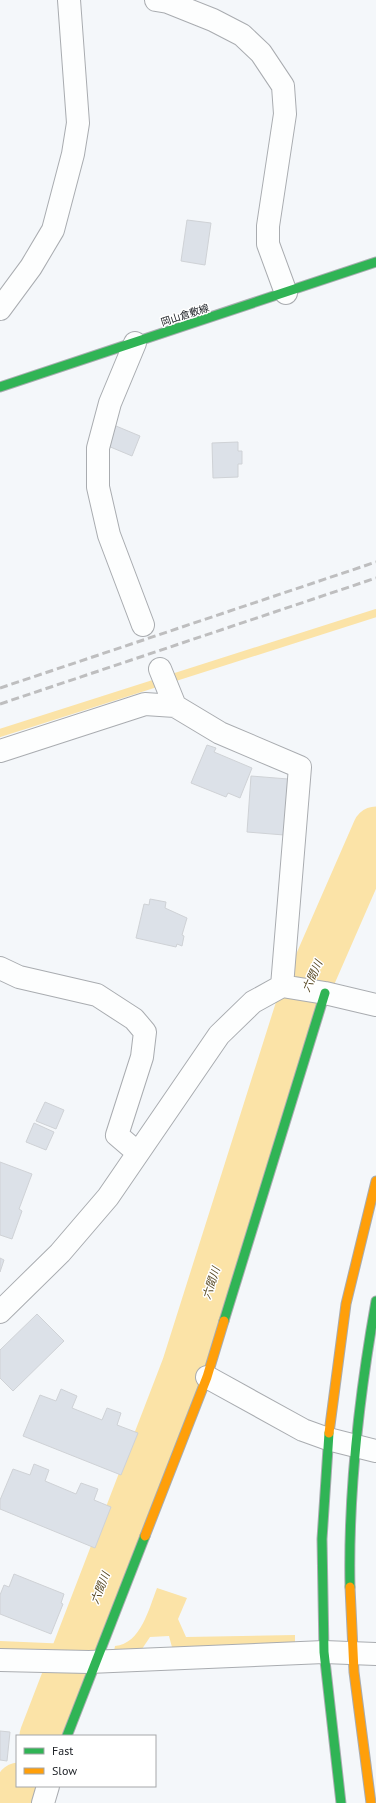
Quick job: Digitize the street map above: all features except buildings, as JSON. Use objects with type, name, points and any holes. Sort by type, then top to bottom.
[{"type":"street","points":[[0,309],[32,268],[53,230],[73,154],[78,123],[69,0]]},
{"type":"street","points":[[156,0],[168,2],[213,20],[242,35],[261,53],[283,86],[285,114],[268,226],[268,244],[286,294]]},
{"type":"street","name":"岡山倉敷線","points":[[0,387],[286,294],[376,262]]},
{"type":"street","points":[[135,344],[110,403],[98,448],[98,487],[109,535],[143,625]]},
{"type":"street","points":[[163,676],[175,706]]},
{"type":"street","points":[[0,751],[145,704],[175,706],[220,733],[300,767],[288,986]]},
{"type":"street","points":[[0,968],[19,977],[97,995],[134,1019],[145,1032],[142,1057],[117,1135],[138,1153]]},
{"type":"street","points":[[0,1312],[60,1253],[108,1197],[219,1034],[253,1002],[288,986],[322,992],[376,1005]]},
{"type":"street","points":[[67,1735],[92,1662],[207,1377],[322,992]]},
{"type":"street","points":[[341,1803],[324,1652],[322,1540],[328,1439],[346,1304],[376,1181]]},
{"type":"street","points":[[371,1802],[352,1654],[351,1550],[354,1446],[363,1374],[376,1301]]},
{"type":"street","points":[[207,1377],[303,1430],[328,1439],[376,1451]]},
{"type":"street","points":[[0,1660],[92,1662],[324,1652],[376,1654]]},
{"type":"street","points":[[43,1803],[48,1787]]},
{"type":"shaded area","points":[[157,1588],[187,1598],[178,1619],[186,1637],[295,1635],[295,1647],[173,1651],[169,1636],[150,1637],[138,1655],[113,1656],[115,1646],[124,1644],[138,1632],[147,1615]]},
{"type":"waterway","points":[[0,733],[376,613]]},
{"type":"waterway","name":"六間川","points":[[43,1735],[185,1367],[300,1004],[376,830]]},
{"type":"waterway","points":[[0,1645],[93,1649]]},
{"type":"waterway","name":"六間川","points":[[9,1803],[18,1787]]},
{"type":"railway","points":[[0,688],[376,562]]},
{"type":"railway","points":[[0,704],[376,578]]},
{"type":"traffic: fast","points":[[0,387],[376,262]]},
{"type":"traffic: fast","points":[[224,1321],[325,993]]},
{"type":"traffic: fast","points":[[350,1587],[351,1515],[356,1444],[364,1372],[376,1301]]},
{"type":"traffic: fast","points":[[329,1433],[322,1539],[324,1652],[341,1803]]},
{"type":"traffic: fast","points":[[67,1735],[145,1536]]},
{"type":"traffic: slow","points":[[329,1433],[346,1304],[376,1181]]},
{"type":"traffic: slow","points":[[145,1536],[207,1377],[224,1321]]},
{"type":"traffic: slow","points":[[350,1587],[354,1672],[371,1803]]}]
